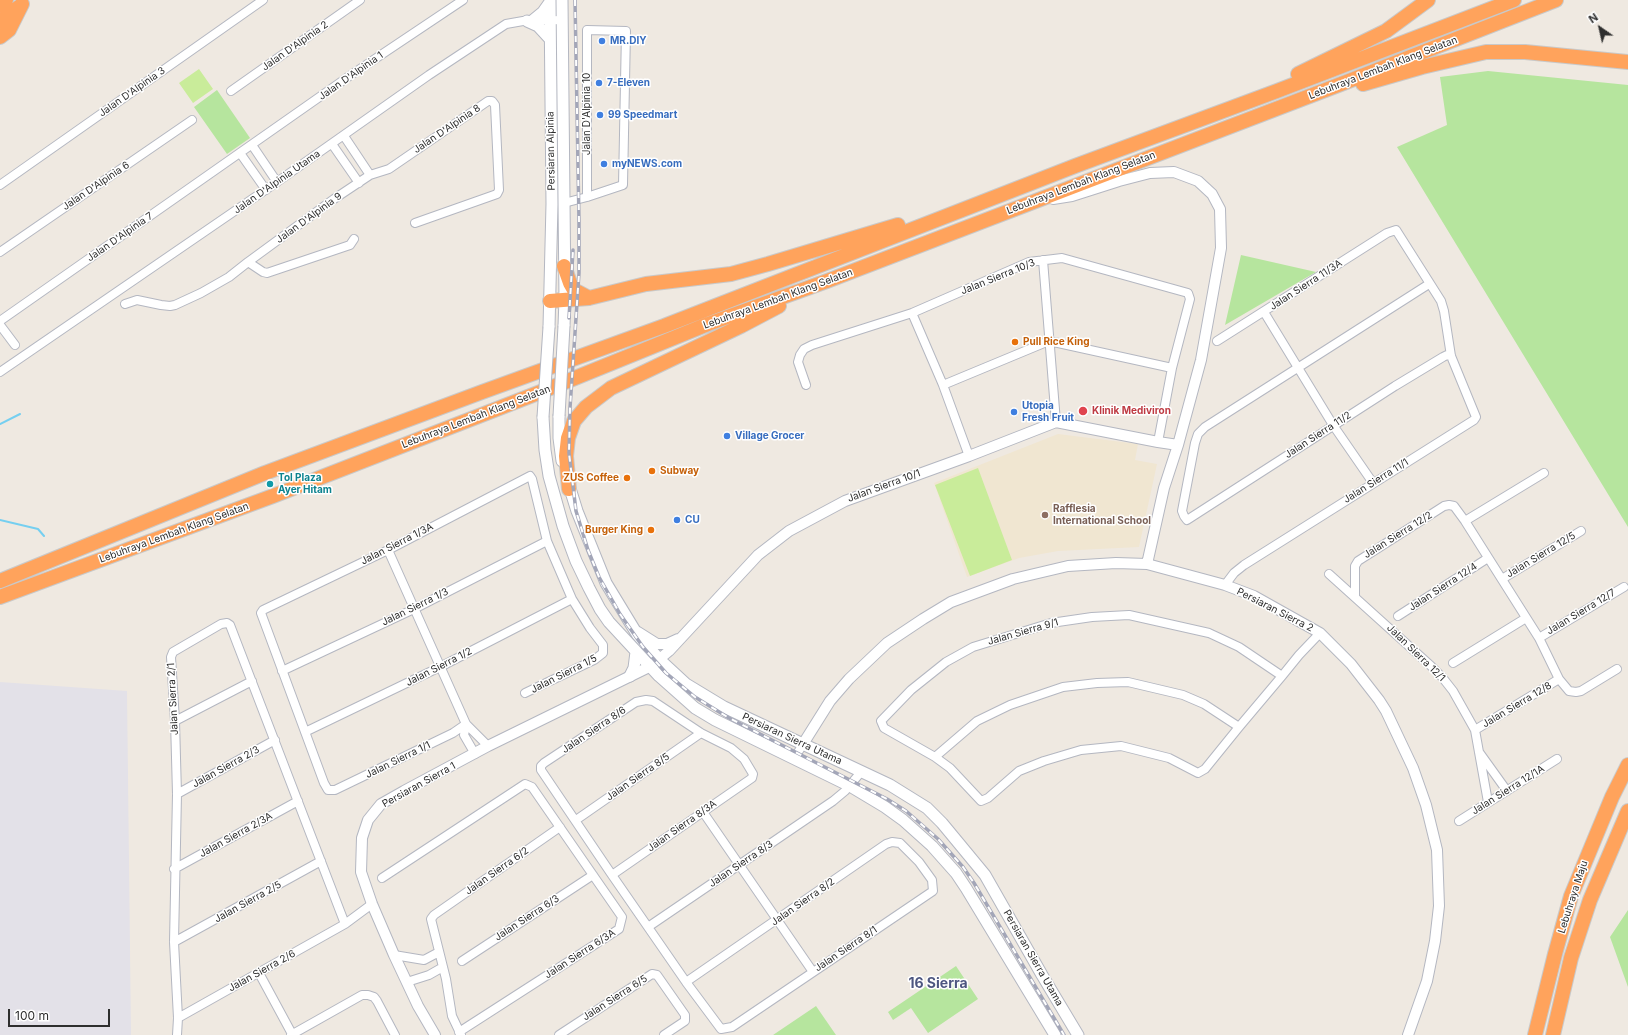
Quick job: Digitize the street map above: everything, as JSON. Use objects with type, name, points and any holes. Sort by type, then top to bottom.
[{"type":"highway","points":[[0,5],[6,0]]},
{"type":"highway","points":[[1277,90],[1301,73],[1386,31],[1428,0]]},
{"type":"highway","name":"Lebuhraya Lembah Klang Selatan","points":[[0,581],[266,473],[475,394],[664,326],[1075,166],[1514,0]]},
{"type":"highway","name":"Lebuhraya Lembah Klang Selatan","points":[[0,597],[279,494],[531,396],[708,324],[827,281],[1556,0]]},
{"type":"highway","points":[[0,21],[25,2]]},
{"type":"highway","points":[[0,37],[9,30],[25,2]]},
{"type":"highway","points":[[1341,84],[1359,86],[1422,67],[1486,52],[1525,52],[1628,62]]},
{"type":"highway","points":[[550,302],[565,299],[589,298],[646,284],[731,274],[908,222],[1075,166]]},
{"type":"highway","points":[[564,266],[574,290],[589,298]]},
{"type":"highway","points":[[570,489],[566,456],[568,438],[574,421],[586,406],[611,388],[741,326],[827,281]]},
{"type":"highway","name":"Lebuhraya Maju","points":[[1535,1035],[1571,896],[1606,810],[1628,765]]},
{"type":"highway","name":"Lebuhraya Maju","points":[[1552,1035],[1571,958],[1590,900],[1628,811]]},
{"type":"main road","name":"Persiaran Alpinia","points":[[562,0],[564,326]]},
{"type":"main road","name":"Persiaran Alpinia","points":[[549,327],[552,204],[550,1]]},
{"type":"main road","points":[[550,1],[543,12],[529,21],[538,26],[550,39]]},
{"type":"main road","name":"Persiaran Sierra Utama","points":[[564,326],[559,416],[561,456],[570,489],[588,540],[606,583],[655,663],[695,708],[715,720],[850,786],[885,807],[903,820],[932,846],[956,872],[1055,1035]]},
{"type":"main road","name":"Persiaran Sierra Utama","points":[[549,327],[543,417],[545,450],[549,476],[563,526],[576,561],[600,609],[609,622],[636,652],[724,707],[861,772],[890,784],[927,808],[942,823],[984,875],[1078,1035]]},
{"type":"main road","points":[[630,676],[634,668],[636,652]]},
{"type":"street","name":"Jalan D'Alpinia 3","points":[[0,184],[263,0]]},
{"type":"street","name":"Jalan D'Alpinia 2","points":[[231,91],[360,0]]},
{"type":"street","name":"Jalan D'Alpinia 1","points":[[240,153],[463,0]]},
{"type":"street","name":"Jalan D'Alpinia Utama","points":[[0,372],[344,136],[429,75],[506,24],[529,21],[563,20]]},
{"type":"street","name":"Jalan D'Alpinia 10","points":[[587,30],[626,30],[623,185],[587,197],[587,30]]},
{"type":"street","name":"Jalan D'Alpinia 8","points":[[370,175],[389,169],[488,101],[492,101],[495,105],[499,190],[497,194],[414,223]]},
{"type":"street","name":"Jalan D'Alpinia 6","points":[[0,252],[192,120]]},
{"type":"street","points":[[344,136],[370,175]]},
{"type":"street","points":[[332,144],[359,183]]},
{"type":"street","points":[[252,145],[277,182]]},
{"type":"street","points":[[240,153],[266,190]]},
{"type":"street","name":"Jalan D'Alpinia 7","points":[[0,322],[240,153]]},
{"type":"street","points":[[256,176],[268,168]]},
{"type":"street","points":[[1032,202],[1072,196],[1150,173],[1174,172],[1198,181],[1212,194],[1220,210],[1221,248],[1201,360],[1178,445],[1164,488],[1147,564]]},
{"type":"street","name":"Jalan D'Alpinia 9","points":[[125,304],[137,300],[170,306],[201,293],[223,280],[334,199],[370,175]]},
{"type":"street","points":[[564,202],[587,197]]},
{"type":"street","name":"Jalan Sierra 11/3A","points":[[1217,341],[1386,234],[1396,230],[1429,284]]},
{"type":"street","points":[[248,262],[262,272],[267,273],[350,245],[354,239]]},
{"type":"street","name":"Jalan Sierra 10/3","points":[[806,385],[798,362],[804,349],[812,345],[912,313],[1029,262],[1062,258],[1188,293],[1190,299],[1172,368]]},
{"type":"street","points":[[1042,260],[1056,422],[1178,445]]},
{"type":"street","points":[[1298,368],[1429,284],[1441,302],[1444,311],[1451,356]]},
{"type":"street","points":[[1264,312],[1333,425],[1373,483]]},
{"type":"street","points":[[912,313],[943,385],[969,456]]},
{"type":"street","points":[[0,325],[15,345]]},
{"type":"street","points":[[943,385],[1049,341],[1172,368],[1158,442]]},
{"type":"street","name":"Jalan Sierra 11/2","points":[[1298,368],[1198,434],[1182,511],[1187,520],[1333,425],[1443,357],[1447,355],[1451,356]]},
{"type":"street","name":"Jalan Sierra 11/1","points":[[1225,585],[1234,573],[1244,565],[1474,420],[1476,417],[1475,413],[1451,356]]},
{"type":"street","name":"Jalan Sierra 10/1","points":[[655,663],[669,651],[682,635],[758,555],[789,531],[845,500],[969,456],[1056,422]]},
{"type":"street","points":[[1544,473],[1465,521],[1539,638],[1559,679],[1569,691],[1581,692],[1617,669]]},
{"type":"street","name":"Jalan Sierra 1/3A","points":[[282,671],[261,613],[263,610],[388,550],[530,476],[547,541]]},
{"type":"street","name":"Jalan Sierra 12/2","points":[[1355,597],[1355,566],[1358,561],[1444,506],[1454,506],[1465,521]]},
{"type":"street","name":"Jalan Sierra 12/5","points":[[1502,579],[1581,531]]},
{"type":"street","points":[[547,541],[572,599]]},
{"type":"street","name":"Jalan Sierra 1/3","points":[[282,671],[414,609],[547,541]]},
{"type":"street","points":[[388,550],[466,724],[488,746]]},
{"type":"street","name":"Jalan Sierra 12/4","points":[[1398,616],[1488,558]]},
{"type":"street","name":"Persiaran Sierra 2","points":[[794,759],[830,701],[849,679],[888,643],[951,602],[1013,579],[1068,566],[1116,563],[1147,564],[1225,585],[1254,596],[1320,633],[1351,664],[1380,700],[1386,711],[1413,768],[1426,805],[1436,844],[1439,872],[1439,906],[1435,941],[1427,980],[1408,1035]]},
{"type":"street","name":"Jalan Sierra 12/1","points":[[1329,574],[1442,676],[1453,691],[1475,730],[1488,802]]},
{"type":"street","name":"Jalan Sierra 12/7","points":[[1539,638],[1624,587]]},
{"type":"street","name":"Jalan Sierra 1/5","points":[[525,693],[594,660],[603,653],[603,645],[590,628],[572,599]]},
{"type":"street","name":"Jalan Sierra 1/2","points":[[305,732],[440,667],[572,599]]},
{"type":"street","name":"Jalan Sierra 9/1","points":[[935,757],[884,728],[881,721],[883,718],[911,690],[946,662],[974,647],[1051,623],[1092,617],[1129,614],[1209,633],[1239,647],[1282,676]]},
{"type":"street","points":[[1453,663],[1526,618]]},
{"type":"street","name":"Jalan Sierra 2/1","points":[[177,1035],[178,1018],[174,942],[174,869],[177,794],[171,657],[173,652],[221,624],[227,623],[230,625],[345,924]]},
{"type":"street","points":[[634,629],[657,644],[667,644],[673,642],[682,635]]},
{"type":"street","points":[[1239,727],[1204,704],[1183,695],[1128,682],[1097,683],[1063,687],[1010,705],[977,721],[935,757],[950,768],[977,799],[984,801],[1019,771],[1044,761],[1081,750],[1121,746],[1169,758],[1195,772],[1202,772],[1299,655],[1320,633]]},
{"type":"street","name":"Persiaran Sierra 1","points":[[435,1035],[418,1006],[394,955],[372,904],[361,872],[360,857],[362,838],[368,820],[381,804],[404,791],[488,746],[655,663]]},
{"type":"street","points":[[282,671],[305,732]]},
{"type":"street","name":"Jalan Sierra 12/8","points":[[1475,730],[1559,679]]},
{"type":"street","points":[[175,721],[252,681]]},
{"type":"street","name":"Jalan Sierra 8/6","points":[[576,820],[542,770],[541,766],[544,763],[636,702],[642,700],[653,701],[701,733]]},
{"type":"street","points":[[466,724],[464,735],[475,754]]},
{"type":"street","name":"Jalan Sierra 1/1","points":[[305,732],[324,783],[328,790],[335,790],[453,734],[466,724]]},
{"type":"street","name":"Jalan Sierra 8/3A","points":[[612,875],[752,778],[754,774],[744,759],[731,748],[701,733]]},
{"type":"street","name":"Jalan Sierra 8/5","points":[[576,820],[701,733]]},
{"type":"street","name":"Jalan Sierra 2/3","points":[[177,794],[275,740]]},
{"type":"street","points":[[1478,750],[1507,791]]},
{"type":"street","name":"Jalan Sierra 12/1A","points":[[1458,821],[1557,759]]},
{"type":"street","name":"Jalan Sierra 8/3","points":[[648,927],[833,801],[850,786],[861,772]]},
{"type":"street","name":"Jalan Sierra 6/3A","points":[[382,878],[525,784],[532,787],[622,918],[620,928],[460,1034]]},
{"type":"street","name":"Jalan Sierra 2/3A","points":[[174,869],[298,801]]},
{"type":"street","points":[[703,812],[813,972]]},
{"type":"street","points":[[576,820],[686,982]]},
{"type":"street","name":"Jalan Sierra 6/2","points":[[439,952],[431,923],[431,919],[434,915],[560,827]]},
{"type":"street","name":"Jalan Sierra 8/2","points":[[686,982],[886,844],[892,842],[900,843],[919,862]]},
{"type":"street","name":"Jalan Sierra 2/5","points":[[174,942],[321,861]]},
{"type":"street","name":"Jalan Sierra 8/1","points":[[686,982],[721,1029],[732,1027],[932,890],[932,880],[919,862]]},
{"type":"street","name":"Jalan Sierra 6/3","points":[[462,961],[593,875]]},
{"type":"street","name":"Jalan Sierra 2/6","points":[[178,1018],[345,924],[372,904]]},
{"type":"street","points":[[394,955],[424,960],[439,952],[452,1016],[460,1034]]},
{"type":"street","points":[[407,982],[429,976],[443,967]]},
{"type":"street","points":[[258,973],[291,1035],[362,996],[374,997],[395,1035]]},
{"type":"street","name":"Jalan Sierra 6/5","points":[[559,1035],[652,974],[657,975],[685,1015],[685,1021],[664,1035]]},
{"type":"shaded area","name":"Rafflesia International School","points":[[1058,434],[1138,444],[1135,460],[1157,464],[1139,547],[1058,551],[1019,558],[967,577],[934,483]]},
{"type":"shaded area","points":[[0,682],[127,691],[131,1035],[0,1035]]},
{"type":"green space","points":[[199,69],[213,89],[193,103],[179,83]]},
{"type":"green space","points":[[1488,71],[1628,85],[1628,527],[1397,147],[1447,125],[1440,77]]},
{"type":"green space","points":[[217,90],[250,138],[227,154],[194,107]]},
{"type":"green space","points":[[1241,255],[1316,272],[1225,325]]},
{"type":"green space","points":[[978,468],[1012,560],[970,576],[935,485]]},
{"type":"green space","points":[[1628,910],[1628,987],[1610,937]]},
{"type":"green space","points":[[956,966],[978,999],[928,1033],[911,1008],[893,1020],[888,1012]]},
{"type":"green space","points":[[816,1006],[836,1035],[773,1035]]},
{"type":"waterway","points":[[0,424],[20,414]]},
{"type":"waterway","points":[[0,520],[38,529],[44,536]]},
{"type":"railway","points":[[575,0],[579,273],[570,408],[569,453],[576,511],[588,550],[599,577],[620,614],[643,647],[666,673],[695,697],[729,718],[887,799],[906,811],[938,839],[963,867],[974,883],[1064,1035]]},
{"type":"railway","points":[[569,318],[573,250]]},
{"type":"place","name":"MR.DIY","points":[[602,41]]},
{"type":"place","name":"7-Eleven","points":[[599,83]]},
{"type":"place","name":"99 Speedmart","points":[[600,115]]},
{"type":"place","name":"myNEWS.com","points":[[604,164]]},
{"type":"place","name":"Pull Rice King","points":[[1015,342]]},
{"type":"place","name":"Klinik Mediviron","points":[[1083,411]]},
{"type":"place","name":"Utopia Fresh Fruit","points":[[1014,412]]},
{"type":"place","name":"Village Grocer","points":[[727,436]]},
{"type":"place","name":"Subway","points":[[652,471]]},
{"type":"place","name":"ZUS Coffee","points":[[627,478]]},
{"type":"place","name":"Tol Plaza Ayer Hitam","points":[[270,484]]},
{"type":"place","name":"Rafflesia International School","points":[[1045,515]]},
{"type":"place","name":"CU","points":[[677,520]]},
{"type":"place","name":"Burger King","points":[[651,530]]},
{"type":"district","name":"16 Sierra","points":[[938,984]]}]
